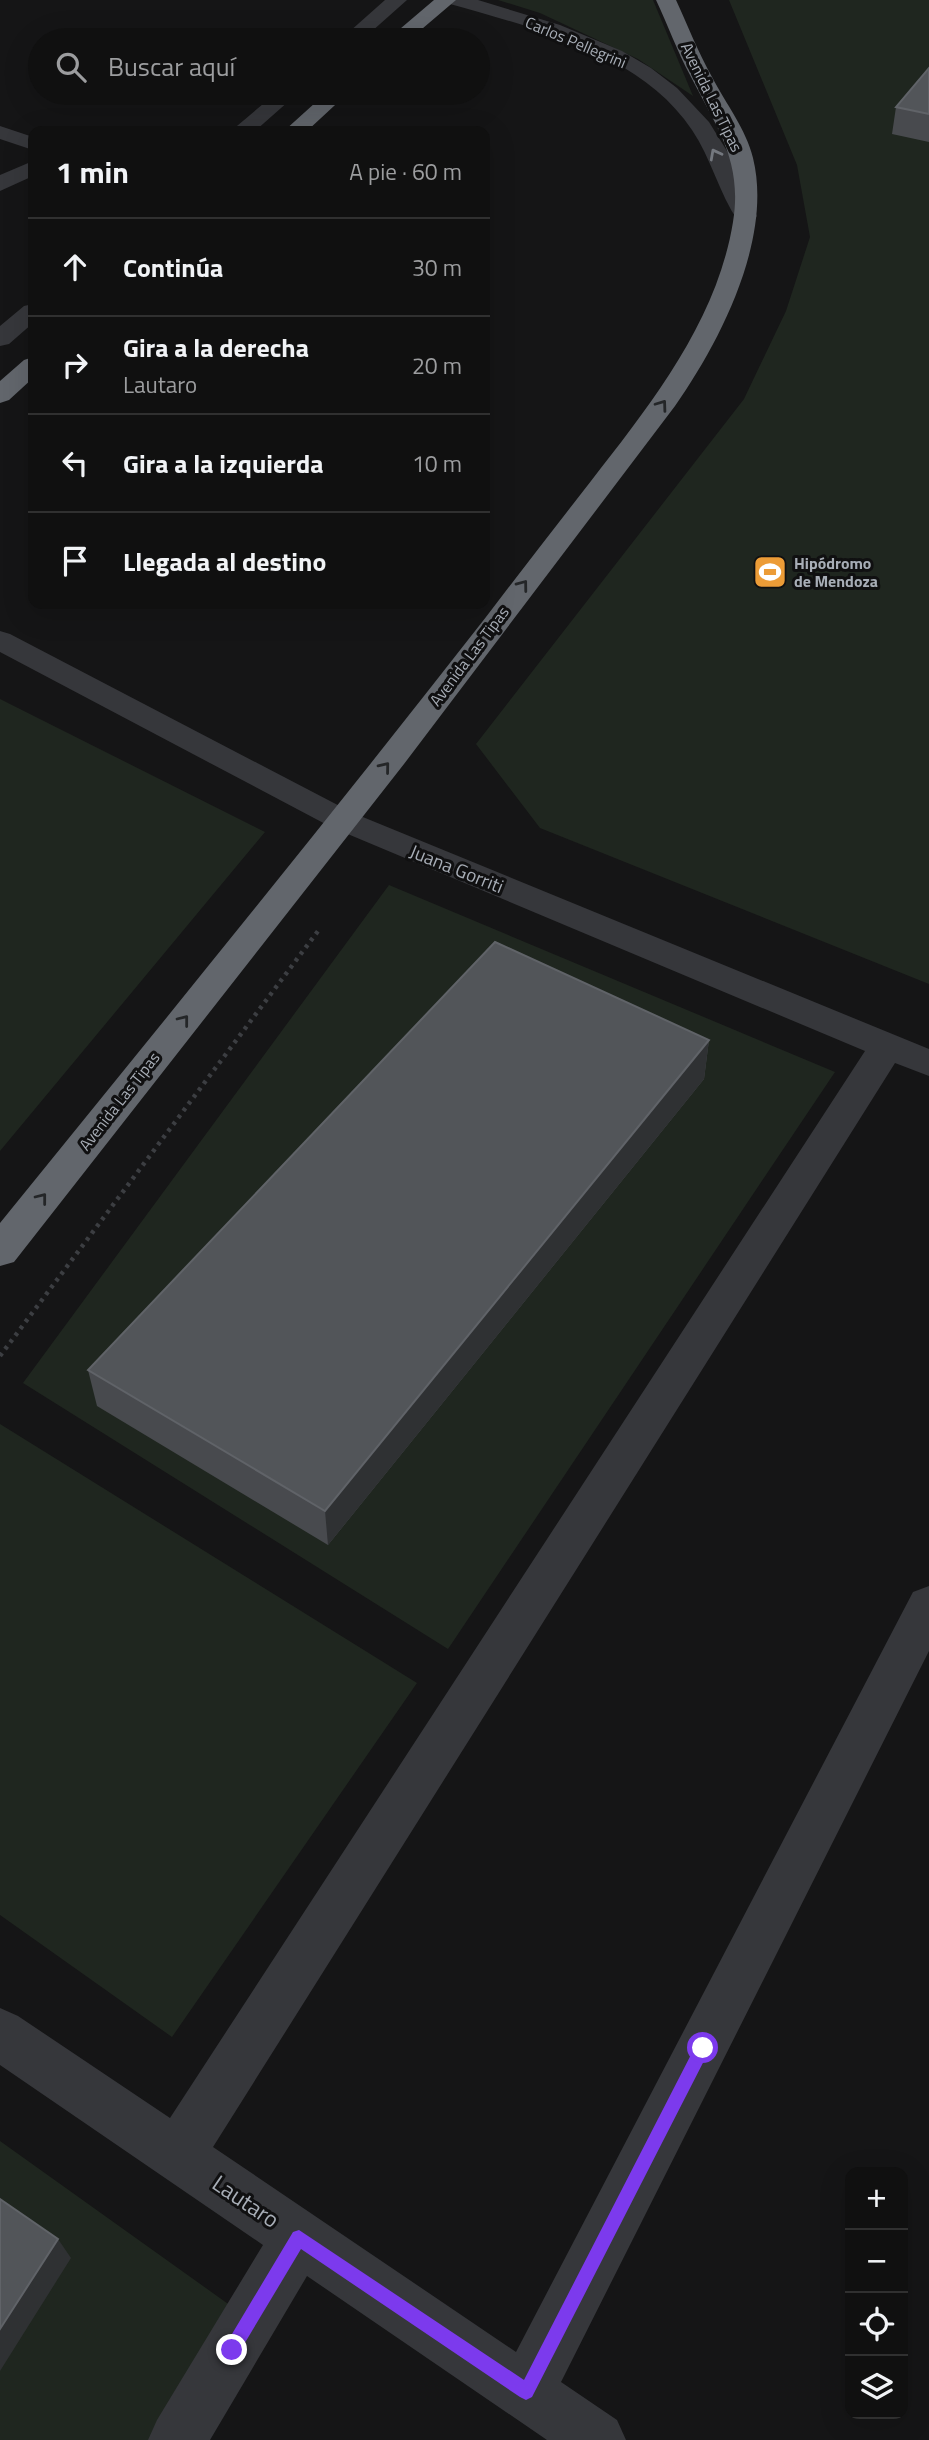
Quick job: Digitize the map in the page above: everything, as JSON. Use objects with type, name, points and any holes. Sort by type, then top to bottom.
[{"type":"highway","points":[[412,28],[446,0]]},
{"type":"highway","name":"Avenida Las Tipas","points":[[0,1251],[342,820],[666,401],[700,343],[734,262],[746,216],[746,180],[742,158],[666,0]]},
{"type":"highway","points":[[301,126],[324,105]]},
{"type":"highway","points":[[0,395],[28,370]]},
{"type":"street","points":[[364,28],[397,0]]},
{"type":"street","name":"Carlos Pellegrini","points":[[457,0],[527,20],[625,60],[667,91],[694,117],[746,216]]},
{"type":"street","points":[[248,126],[273,105]]},
{"type":"street","points":[[0,132],[28,142]]},
{"type":"street","points":[[0,184],[28,170]]},
{"type":"street","points":[[0,340],[28,315]]},
{"type":"street","name":"Juana Gorriti","points":[[0,640],[342,820],[929,1063]]},
{"type":"street","points":[[178,2154],[887,1046]]},
{"type":"street","points":[[526,2392],[929,1606]]},
{"type":"street","name":"Lautaro","points":[[0,2034],[597,2440]]},
{"type":"street","points":[[177,2440],[299,2238]]},
{"type":"shaded area","points":[[498,0],[653,0],[693,96],[638,59],[540,13]]},
{"type":"shaded area","name":"Hipódromo de Mendoza","points":[[729,0],[929,0],[929,984],[540,828],[476,744],[744,399],[786,311],[810,237],[797,165]]},
{"type":"shaded area","points":[[0,699],[265,832],[0,1151]]},
{"type":"shaded area","points":[[389,885],[835,1072],[448,1649],[23,1383]]},
{"type":"shaded area","points":[[0,1424],[417,1683],[172,2037],[0,1915]]},
{"type":"shaded area","points":[[0,2141],[252,2321],[180,2440],[0,2440]]},
{"type":"building","points":[[929,68],[929,114],[896,107]]},
{"type":"building","points":[[495,942],[709,1040],[325,1511],[88,1370]]},
{"type":"building","points":[[0,2199],[58,2239],[0,2329]]},
{"type":"place","name":"Hipódromo de Mendoza","points":[[770,572]]},
{"type":"route","points":[[232,2350],[299,2238],[526,2392],[703,2048]]}]
